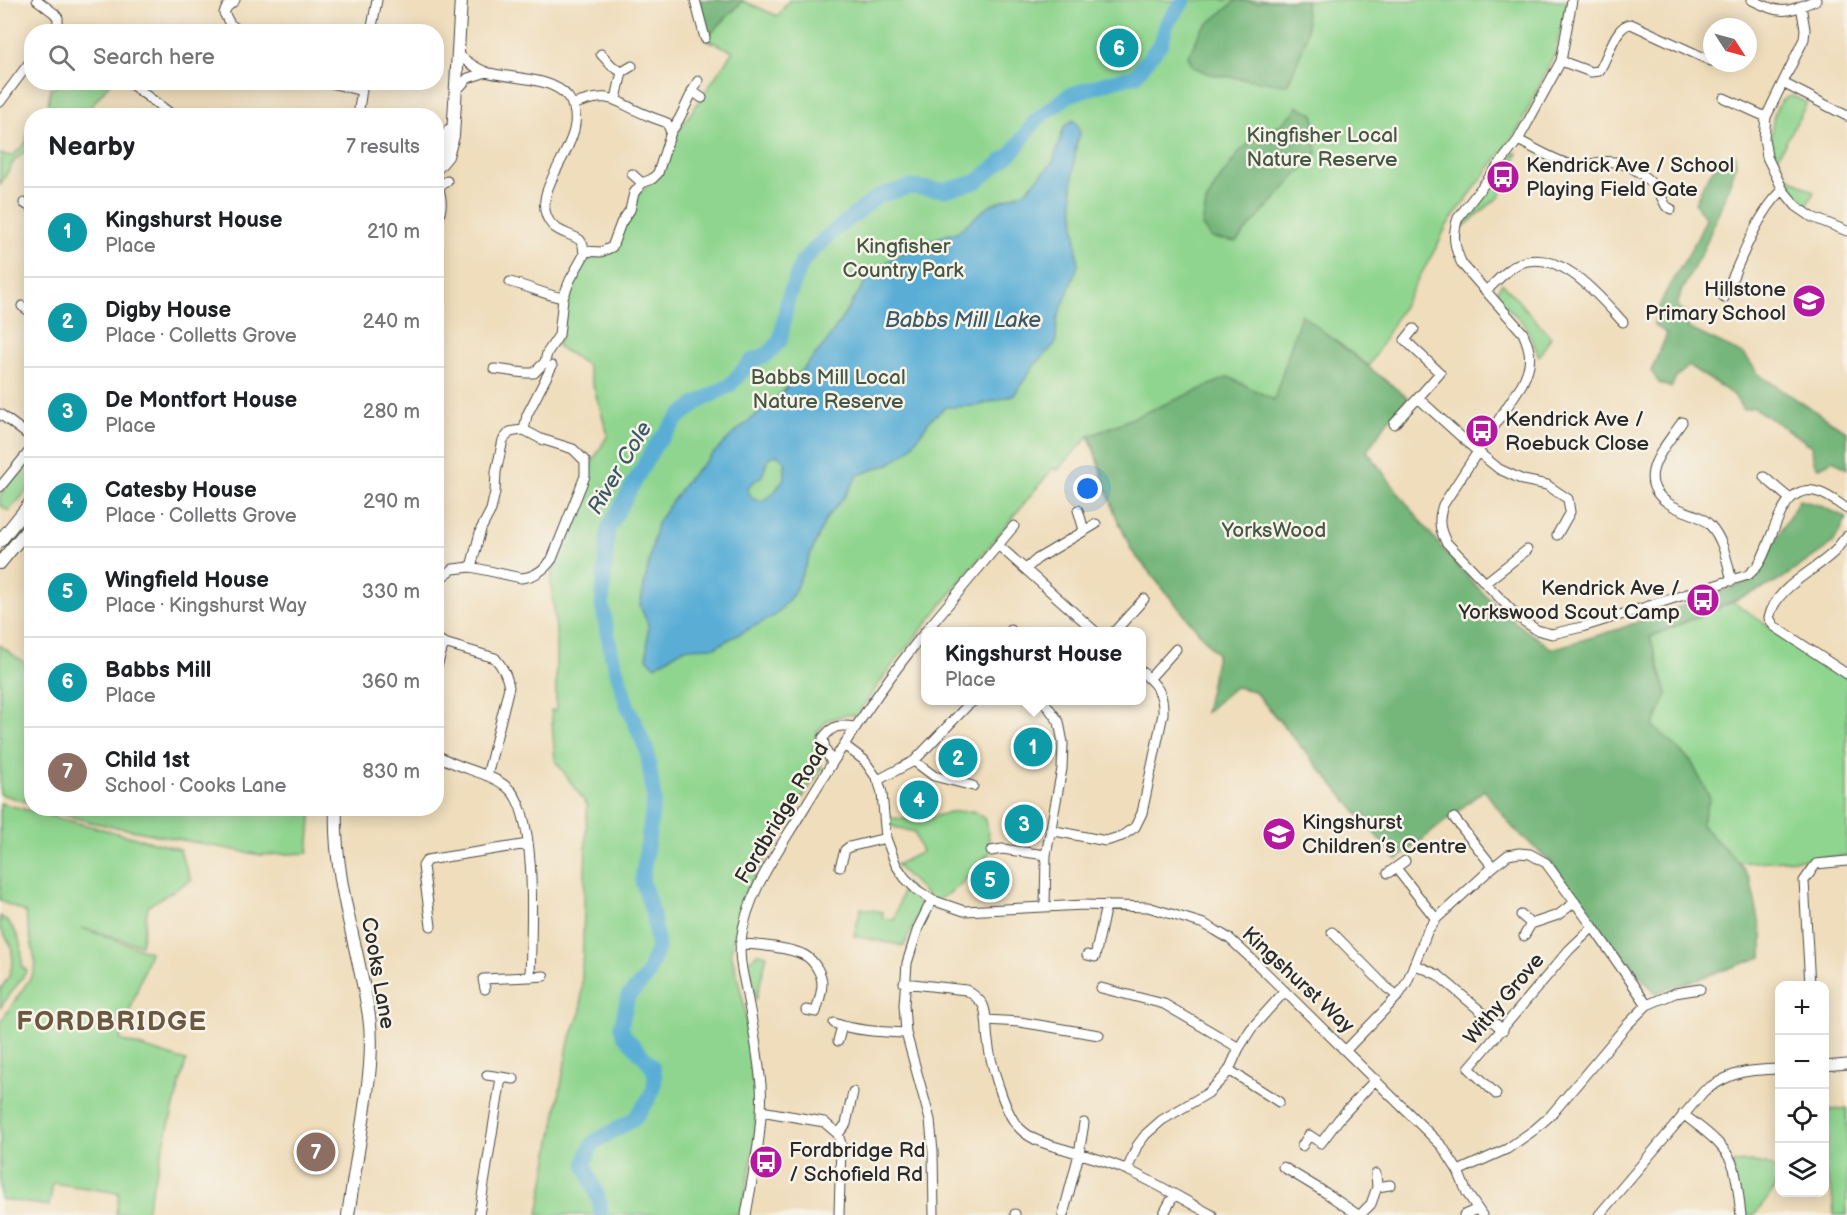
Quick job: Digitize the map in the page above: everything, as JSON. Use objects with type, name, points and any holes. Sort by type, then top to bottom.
[{"type":"street","points":[[37,0],[54,13],[58,18],[57,24]]},
{"type":"street","points":[[230,24],[224,13],[235,0]]},
{"type":"street","points":[[372,24],[377,0]]},
{"type":"street","points":[[444,160],[451,147],[461,0]]},
{"type":"street","points":[[695,0],[705,38]]},
{"type":"street","points":[[1572,0],[1561,61],[1518,140],[1458,218],[1454,232],[1457,252],[1462,264],[1523,333],[1528,345],[1530,368],[1522,384],[1443,505],[1439,518],[1440,530],[1446,542],[1519,618],[1537,630],[1552,634],[1582,627],[1748,575],[1758,566],[1781,510],[1790,499],[1803,492],[1816,491],[1847,509]]},
{"type":"street","points":[[1752,0],[1775,10],[1788,11],[1816,0]]},
{"type":"street","points":[[1801,6],[1805,29],[1804,39],[1766,117],[1764,138],[1767,158],[1783,190],[1796,206],[1812,217],[1847,231]]},
{"type":"street","points":[[1561,61],[1591,72],[1599,71],[1620,29],[1626,24],[1632,24],[1703,57]]},
{"type":"street","points":[[601,54],[612,66],[622,72]]},
{"type":"street","points":[[459,55],[487,72],[537,82],[563,92],[572,105],[576,123],[566,150],[554,170],[545,205],[546,214],[554,227],[580,240],[585,250],[563,298],[559,334],[547,353],[545,362],[534,373],[524,374],[509,365],[494,369]]},
{"type":"street","points":[[616,99],[622,72],[632,66]]},
{"type":"street","points":[[0,102],[24,70]]},
{"type":"street","points":[[456,91],[468,78],[487,72]]},
{"type":"street","points":[[585,250],[601,252],[612,247],[621,223],[630,210],[634,193],[642,183],[652,179],[658,173],[671,132],[683,114],[687,100],[698,81]]},
{"type":"street","points":[[1783,83],[1847,116]]},
{"type":"street","points":[[139,90],[163,108]]},
{"type":"street","points":[[359,108],[362,90]]},
{"type":"street","points":[[692,91],[702,98]]},
{"type":"street","points":[[572,105],[600,97],[616,99],[667,123],[671,132]]},
{"type":"street","points":[[1724,98],[1766,117]]},
{"type":"street","points":[[444,142],[453,119]]},
{"type":"street","points":[[1518,140],[1570,165],[1588,166],[1601,162],[1620,162],[1644,174],[1662,197],[1666,206],[1671,208]]},
{"type":"street","points":[[566,150],[576,155]]},
{"type":"street","points":[[632,174],[642,183]]},
{"type":"street","points":[[1724,298],[1753,234],[1774,198],[1783,190]]},
{"type":"street","points":[[1486,291],[1521,263],[1527,261],[1558,265],[1587,283],[1623,322]]},
{"type":"street","points":[[510,282],[563,298]]},
{"type":"street","points":[[522,296],[524,285]]},
{"type":"street","points":[[1394,423],[1440,373],[1405,340],[1414,329]]},
{"type":"street","points":[[524,430],[527,415],[552,366]]},
{"type":"street","points":[[1418,398],[1498,469],[1523,480],[1547,485],[1568,499],[1570,512],[1557,535]]},
{"type":"street","points":[[0,414],[24,432]]},
{"type":"street","points":[[1682,422],[1657,458],[1651,475],[1654,488],[1674,507],[1695,515],[1709,524],[1720,539],[1732,581]]},
{"type":"street","points":[[444,575],[453,569],[471,567],[528,578],[549,564],[585,476],[585,461],[580,454],[573,449],[541,439],[524,430],[510,432],[503,440],[491,510],[481,529],[471,567]]},
{"type":"street","points":[[585,461],[594,455]]},
{"type":"street","points":[[0,487],[24,458]]},
{"type":"street","points":[[1764,477],[1790,499]]},
{"type":"street","points":[[1078,510],[1084,530]]},
{"type":"street","points":[[0,542],[24,511]]},
{"type":"street","points":[[1026,569],[1037,559],[1096,524]]},
{"type":"street","name":"Fordbridge Road","points":[[929,627],[1014,526]]},
{"type":"street","points":[[0,563],[24,534]]},
{"type":"street","points":[[1846,670],[1774,626],[1769,618],[1771,610],[1781,595],[1834,551],[1847,536]]},
{"type":"street","points":[[998,545],[1090,627]]},
{"type":"street","points":[[1485,583],[1527,550]]},
{"type":"street","points":[[1119,627],[1144,599]]},
{"type":"street","name":"Fordbridge Road","points":[[746,1215],[759,1145],[761,1087],[758,1057],[741,969],[740,944],[743,927],[751,903],[771,862],[832,763],[902,660],[921,637]]},
{"type":"street","points":[[444,641],[495,658],[507,676],[509,687],[487,776]]},
{"type":"street","points":[[1149,679],[1176,649]]},
{"type":"street","points":[[1050,830],[1106,841],[1122,836],[1135,827],[1142,813],[1164,703],[1159,689],[1146,676]]},
{"type":"street","points":[[878,780],[914,761],[969,705]]},
{"type":"street","points":[[1045,907],[1046,855],[1062,769],[1064,743],[1059,722],[1047,705]]},
{"type":"street","points":[[832,763],[825,749],[823,738],[830,728],[841,725],[856,727]]},
{"type":"street","name":"Kingshurst Way","points":[[844,745],[864,760],[878,780],[882,793],[885,838],[896,866],[917,890],[932,900],[964,911],[1106,905],[1148,907],[1204,924],[1230,939],[1285,990],[1442,1146],[1479,1212]]},
{"type":"street","points":[[444,758],[509,788],[520,807],[531,864],[530,977]]},
{"type":"street","points":[[914,761],[934,776],[973,786]]},
{"type":"street","name":"Cooks Lane","points":[[336,816],[336,849],[341,885],[369,1017],[371,1052],[368,1089],[348,1215]]},
{"type":"street","points":[[1454,818],[1492,867]]},
{"type":"street","points":[[840,867],[845,850],[849,847],[885,838]]},
{"type":"street","points":[[431,926],[423,866],[427,860],[528,844]]},
{"type":"street","points":[[991,850],[1002,849],[1046,855]]},
{"type":"street","points":[[1346,1050],[1398,996],[1407,982],[1428,930],[1436,919],[1492,867],[1508,855],[1519,853],[1530,854],[1546,863],[1647,1005]]},
{"type":"street","points":[[1405,861],[1392,870],[1436,919]]},
{"type":"street","points":[[1810,981],[1804,881],[1816,864],[1847,861]]},
{"type":"street","points":[[932,900],[918,928],[907,963],[904,1005],[906,1033],[930,1120],[934,1162],[934,1215]]},
{"type":"street","points":[[1524,936],[1531,924],[1558,915],[1575,902]]},
{"type":"street","points":[[1087,955],[1095,957],[1106,905]]},
{"type":"street","points":[[1521,915],[1531,924]]},
{"type":"street","name":"Withy Grove","points":[[1496,1094],[1470,1068],[1569,950],[1593,927]]},
{"type":"street","points":[[1332,932],[1387,988],[1398,996]]},
{"type":"street","points":[[740,944],[755,944],[800,953],[810,960],[822,983],[816,1012],[806,1010]]},
{"type":"street","points":[[1414,964],[1438,975],[1503,1030]]},
{"type":"street","points":[[485,989],[483,979],[544,976]]},
{"type":"street","points":[[904,983],[966,990],[982,1003],[993,1066],[1007,1107],[1015,1123],[1034,1139],[1046,1145],[1127,1170],[1212,1215]]},
{"type":"street","points":[[1101,988],[1164,1004],[1239,1048]]},
{"type":"street","points":[[1458,1171],[1497,1154],[1534,1130],[1551,1115],[1627,1025],[1647,1005],[1675,993],[1700,989]]},
{"type":"street","points":[[1127,1170],[1137,1146],[1146,1134],[1162,1120],[1208,1093],[1229,1070],[1251,1029],[1285,990]]},
{"type":"street","points":[[986,1020],[1020,1022],[1099,1035]]},
{"type":"street","points":[[838,1041],[838,1024],[906,1033]]},
{"type":"street","points":[[1829,1066],[1847,1064]]},
{"type":"street","points":[[1599,1215],[1704,1091],[1722,1079],[1749,1070],[1775,1069]]},
{"type":"street","points":[[1229,1070],[1279,1102]]},
{"type":"street","points":[[487,1075],[514,1079]]},
{"type":"street","points":[[479,1215],[501,1078]]},
{"type":"street","points":[[1316,1154],[1321,1143],[1339,1119],[1376,1080]]},
{"type":"street","points":[[838,1134],[846,1124],[853,1092]]},
{"type":"street","points":[[761,1111],[824,1122],[838,1134],[841,1144],[839,1215]]},
{"type":"street","points":[[1683,1114],[1714,1138],[1732,1163],[1741,1215]]},
{"type":"street","points":[[1063,1215],[1079,1154],[1084,1123]]},
{"type":"street","points":[[1302,1146],[1309,1135],[1321,1143]]},
{"type":"street","points":[[1283,1167],[1359,1215],[1371,1204],[1377,1187],[1376,1174]]},
{"type":"street","points":[[1377,1187],[1390,1185]]},
{"type":"street","points":[[1163,1215],[1174,1195]]},
{"type":"street","points":[[1464,1215],[1479,1212]]},
{"type":"green space","points":[[699,0],[741,0],[743,1],[708,36]]},
{"type":"green space","name":"Kingfisher Country Park","points":[[789,0],[1569,0],[1554,55],[1518,130],[1447,225],[1369,366],[1301,315],[1360,447],[1397,498],[1667,800],[1762,934],[1762,957],[1656,993],[1632,968],[1583,908],[1550,861],[1514,828],[1505,752],[1397,860],[1254,691],[1217,654],[1132,551],[1114,511],[1089,436],[1057,471],[1053,468],[923,627],[921,627],[857,715],[844,715],[828,720],[817,732],[813,750],[822,768],[787,821],[740,902],[731,952],[744,1004],[756,1110],[755,1144],[741,1215],[538,1215],[568,1045],[581,1010],[587,805],[555,760],[551,710],[556,711],[556,629],[551,585],[553,566],[591,464],[608,435],[587,365],[557,346],[562,334],[569,293],[576,273],[593,257],[606,255],[614,248],[639,193],[659,175],[675,136],[733,51],[705,39],[743,1],[778,16]]},
{"type":"green space","points":[[1237,0],[1259,3],[1264,0],[1306,0],[1306,36],[1287,85],[1209,74],[1193,67],[1188,56],[1202,29]]},
{"type":"green space","points":[[51,90],[104,90],[90,108],[47,108]]},
{"type":"green space","points":[[1789,96],[1807,103],[1778,157],[1785,175],[1814,192],[1807,205],[1783,182],[1775,162],[1773,122],[1781,102]]},
{"type":"green space","points":[[1298,106],[1314,114],[1317,153],[1236,242],[1211,238],[1202,226],[1206,203],[1217,183],[1240,151],[1262,132],[1279,126]]},
{"type":"green space","points":[[24,145],[24,152],[14,161],[0,185],[0,154],[12,156]]},
{"type":"green space","points":[[1514,153],[1518,153],[1500,196],[1464,226],[1467,215]]},
{"type":"green space","points":[[1735,153],[1736,166],[1720,209],[1704,248],[1681,292],[1677,307],[1688,315],[1688,328],[1745,355],[1759,375],[1847,432],[1847,469],[1833,460],[1818,468],[1813,460],[1812,446],[1753,407],[1743,410],[1734,395],[1689,366],[1676,377],[1671,388],[1659,383],[1651,371],[1667,334],[1654,325],[1656,315],[1706,219],[1695,203],[1705,181],[1720,159]]},
{"type":"green space","points":[[1502,283],[1551,337],[1539,356],[1525,325],[1499,299],[1496,293]]},
{"type":"green space","name":"YorksWood","points":[[1301,314],[1408,398],[1386,423],[1367,451],[1452,560],[1492,602],[1552,649],[1616,630],[1753,580],[1799,500],[1819,505],[1847,518],[1833,543],[1777,582],[1650,637],[1667,694],[1653,726],[1691,761],[1710,798],[1701,825],[1739,863],[1750,878],[1762,934],[1762,957],[1656,993],[1632,968],[1583,908],[1550,861],[1513,828],[1484,790],[1397,860],[1254,691],[1235,687],[1205,713],[1217,654],[1132,551],[1114,511],[1090,436],[1229,377],[1274,400]]},
{"type":"green space","points":[[24,465],[24,494],[9,511],[0,505],[0,495]]},
{"type":"green space","points":[[1733,602],[1847,678],[1847,856],[1739,863],[1701,825],[1691,761],[1653,726],[1667,694],[1650,637]]},
{"type":"green space","points":[[0,645],[24,663],[24,801],[0,794]]},
{"type":"green space","points":[[0,803],[24,809],[24,816],[51,816],[179,849],[191,880],[148,906],[141,945],[82,928],[150,952],[120,1040],[186,1061],[145,1215],[116,1214],[119,1193],[53,1183],[49,1206],[0,1199],[0,1023],[33,974],[36,965],[25,912],[0,901]]},
{"type":"green space","points":[[974,811],[986,820],[991,851],[957,888],[949,894],[932,900],[896,865],[922,852],[914,832],[891,826],[890,818],[923,820],[950,812]]},
{"type":"green space","points":[[70,816],[311,816],[308,853],[260,855],[90,822]]},
{"type":"green space","points":[[905,883],[915,893],[921,908],[904,946],[854,936],[861,908],[883,912],[882,918],[894,920]]},
{"type":"green space","points":[[0,916],[11,926],[18,938],[22,952],[22,967],[27,971],[0,1008],[0,990],[9,976],[13,961],[11,945],[0,928]]},
{"type":"green space","points":[[758,953],[767,955],[756,1000],[748,963]]},
{"type":"green space","points":[[1847,1108],[1847,1215],[1834,1215],[1829,1183],[1829,1110]]},
{"type":"green space","points":[[1753,1162],[1775,1169],[1775,1187],[1754,1215],[1741,1215],[1732,1163]]},
{"type":"water","name":"Babbs Mill Lake","points":[[1073,120],[1080,134],[1076,145],[1072,186],[1078,266],[1057,320],[1056,343],[1034,366],[1014,395],[977,406],[946,407],[930,420],[909,450],[889,464],[858,475],[845,496],[826,519],[793,594],[776,615],[715,647],[685,648],[655,666],[647,658],[648,624],[640,606],[657,523],[687,480],[731,436],[782,393],[828,340],[873,270],[918,244],[957,232],[990,205],[1026,191],[1053,162],[1064,127]],"holes":[[[778,455],[785,461],[785,477],[773,494],[762,501],[753,499],[747,490],[762,476],[769,457]]]},
{"type":"waterway","name":"River Cole","points":[[601,1215],[600,1203],[585,1165],[588,1152],[594,1142],[634,1119],[654,1088],[655,1076],[652,1066],[624,1035],[621,1027],[628,996],[646,978],[658,948],[653,914],[642,880],[654,799],[647,751],[627,705],[612,656],[602,605],[608,529],[654,447],[678,418],[697,403],[730,385],[751,361],[768,354],[780,341],[788,298],[802,262],[824,239],[878,196],[909,187],[945,190],[976,182],[1013,152],[1035,121],[1069,95],[1135,76],[1161,43],[1167,23],[1184,0]]},
{"type":"place","name":"Babbs Mill","points":[[1119,48]]},
{"type":"place","name":"Kendrick Ave / School Playing Field Gate","points":[[1503,177]]},
{"type":"place","name":"Hillstone Primary School","points":[[1809,301]]},
{"type":"place","name":"Kendrick Ave / Roebuck Close","points":[[1482,431]]},
{"type":"place","name":"Kendrick Ave / Yorkswood Scout Camp","points":[[1703,600]]},
{"type":"place","name":"Kingshurst House","points":[[1033,747]]},
{"type":"place","name":"Digby House","points":[[958,758]]},
{"type":"place","name":"Catesby House","points":[[919,800]]},
{"type":"place","name":"De Montfort House","points":[[1024,824]]},
{"type":"place","name":"Kingshurst Children’s Centre","points":[[1279,834]]},
{"type":"place","name":"Wingfield House","points":[[990,880]]},
{"type":"place","name":"Child 1st","points":[[316,1152]]},
{"type":"place","name":"Fordbridge Rd / Schofield Rd","points":[[766,1162]]},
{"type":"district","name":"FORDBRIDGE","points":[[112,1022]]},
{"type":"park label","name":"Kingfisher Local Nature Reserve","points":[[1322,147]]},
{"type":"park label","name":"Babbs Mill Local Nature Reserve","points":[[828,389]]}]
